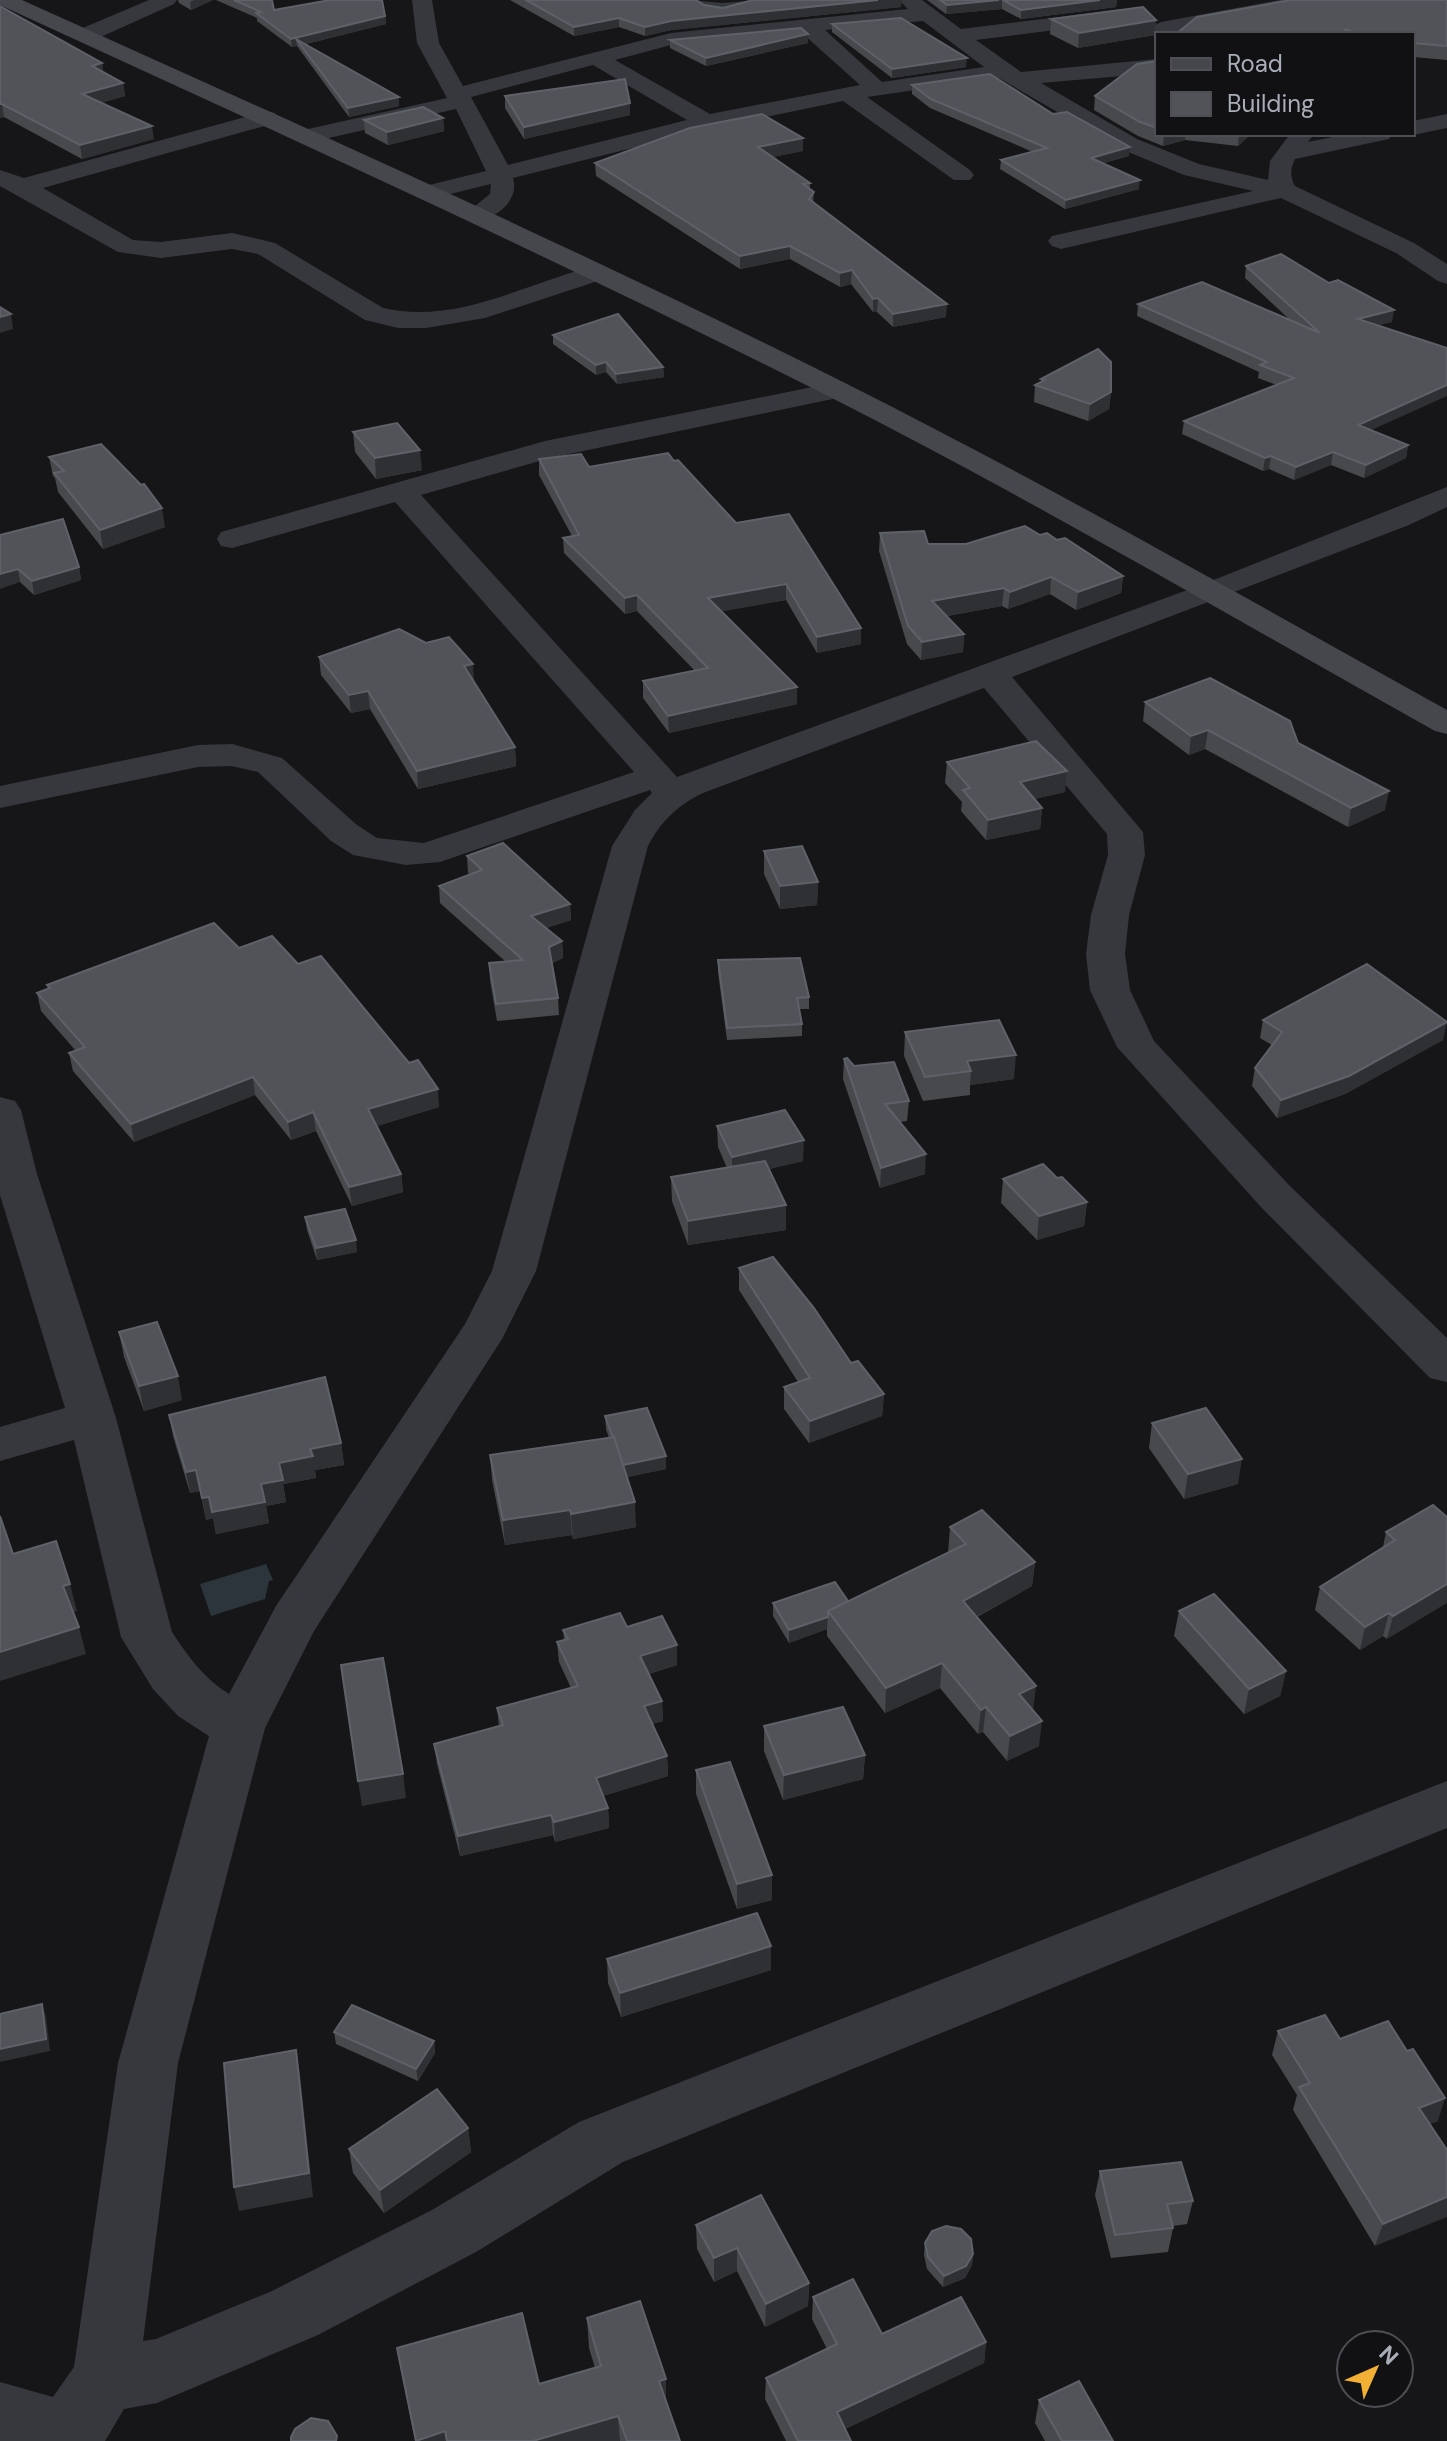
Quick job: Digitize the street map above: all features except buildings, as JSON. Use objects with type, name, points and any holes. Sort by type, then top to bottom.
[{"type":"street","points":[[5,0],[477,214],[837,390],[1011,480],[1444,720]]},
{"type":"street","points":[[86,35],[167,0]]},
{"type":"street","points":[[422,0],[421,26],[428,46],[459,98],[503,185],[502,197],[477,214]]},
{"type":"street","points":[[699,0],[721,10],[753,0]]},
{"type":"street","points":[[1220,0],[1260,10]]},
{"type":"street","points":[[957,36],[1129,9],[1165,31],[1314,0]]},
{"type":"street","points":[[307,136],[459,98],[671,39],[805,24],[917,7],[1010,75],[1129,144],[1173,164],[1286,191],[1405,248],[1447,276]]},
{"type":"street","points":[[718,34],[721,10]]},
{"type":"street","points":[[805,24],[877,89]]},
{"type":"street","points":[[596,58],[707,122]]},
{"type":"street","points":[[430,192],[707,122],[846,93],[1010,75],[1155,66]]},
{"type":"street","points":[[846,93],[962,175]]},
{"type":"street","points":[[11,181],[267,118]]},
{"type":"street","points":[[1415,128],[1447,121]]},
{"type":"street","points":[[1286,191],[1277,178],[1277,168],[1296,143],[1362,136]]},
{"type":"street","points":[[11,181],[127,247],[161,250],[232,241],[266,248],[374,314],[393,320],[420,322],[483,310],[595,274]]},
{"type":"street","points":[[1061,241],[1286,191]]},
{"type":"street","points":[[1405,248],[1447,243]]},
{"type":"street","points":[[232,539],[403,493],[471,469],[545,450],[837,390]]},
{"type":"street","points":[[403,493],[664,784]]},
{"type":"street","points":[[0,797],[198,756],[232,755],[270,765],[344,833],[366,847],[427,854],[664,784],[990,673],[1212,592],[1445,499]]},
{"type":"street","points":[[990,673],[1125,832],[1128,851],[1106,927],[1102,957],[1119,1019],[1137,1047],[1275,1196],[1447,1366]]},
{"type":"street","points":[[0,2415],[66,2439],[105,2379],[148,2063],[238,1728],[294,1620],[486,1328],[514,1271],[630,846],[664,784]]},
{"type":"street","points":[[0,1110],[7,1176],[92,1418],[147,1637],[172,1674],[197,1701],[238,1728]]},
{"type":"street","points":[[0,1444],[92,1418]]},
{"type":"street","points":[[105,2379],[157,2371],[295,2313],[454,2231],[601,2142],[1447,1804]]},
{"type":"shaded area","points":[[266,1564],[273,1580],[269,1581],[265,1599],[211,1616],[200,1584]]}]
